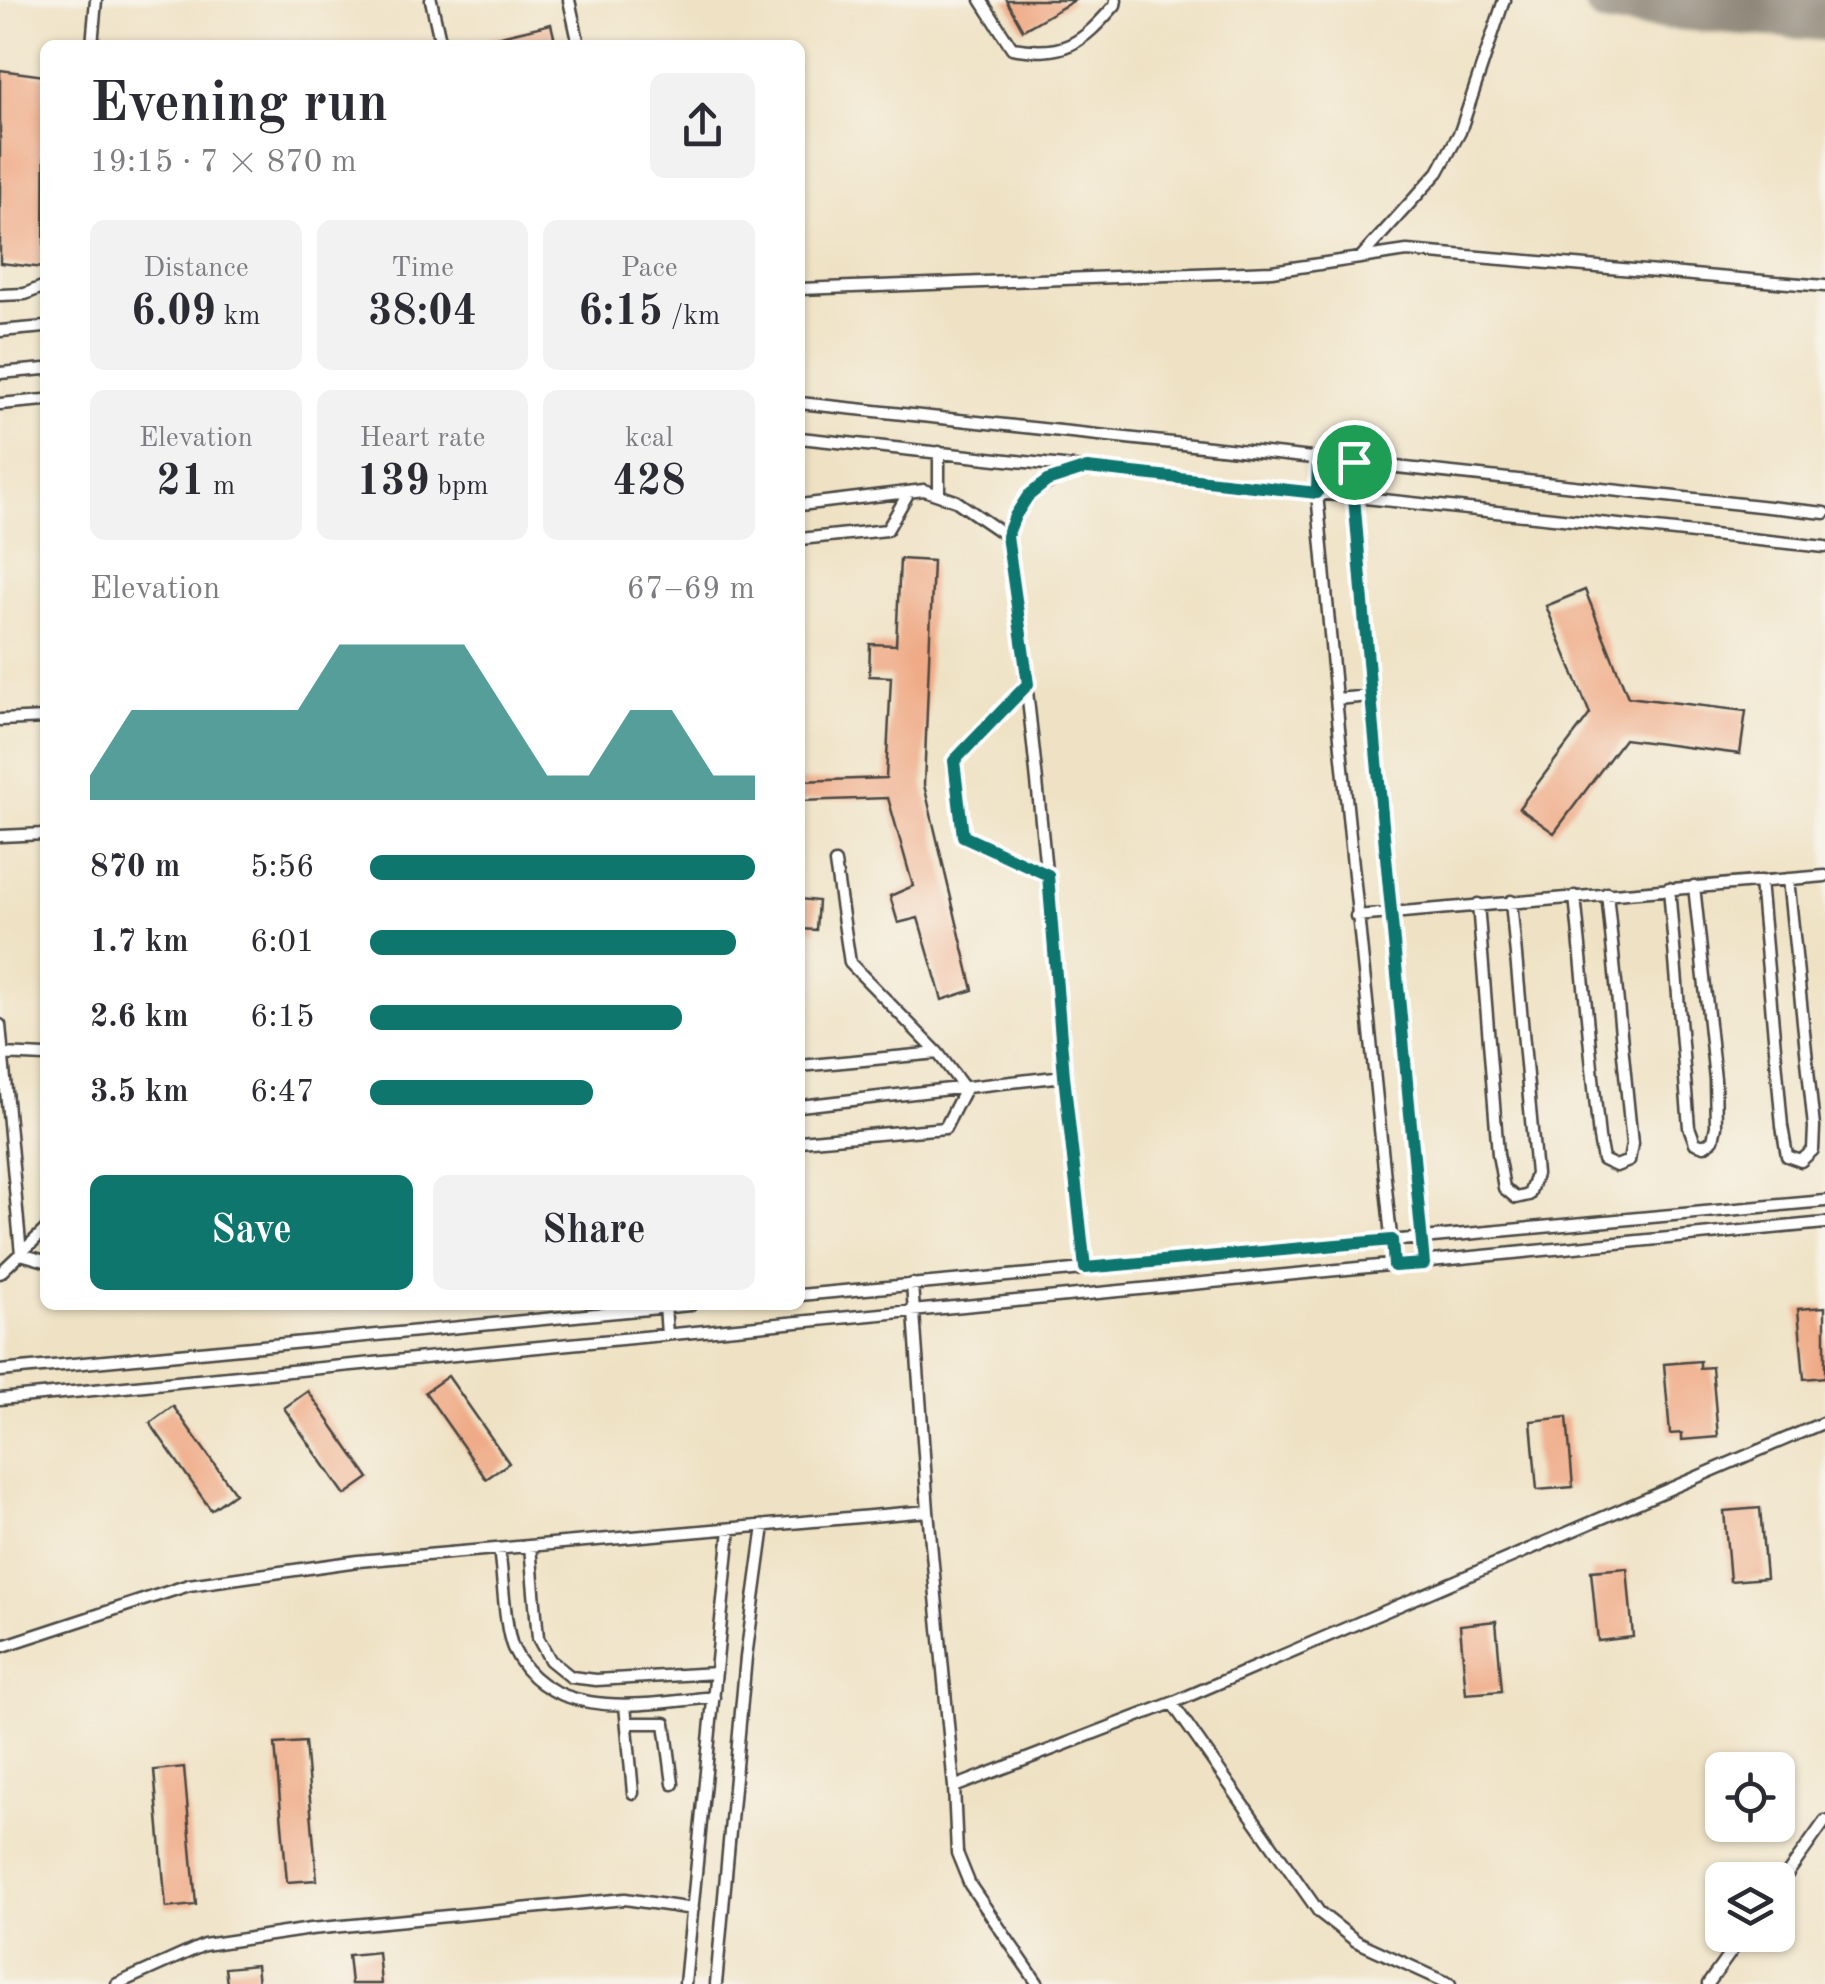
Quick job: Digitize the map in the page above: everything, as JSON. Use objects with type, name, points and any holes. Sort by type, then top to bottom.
[{"type":"lane","points":[[92,40],[96,0]]},
{"type":"lane","points":[[431,0],[440,40]]},
{"type":"lane","points":[[568,0],[578,40]]},
{"type":"lane","points":[[980,0],[1012,48],[1046,52],[1058,51],[1088,36],[1116,0]]},
{"type":"lane","points":[[1361,257],[1438,172],[1460,132],[1504,0]]},
{"type":"lane","points":[[805,289],[1272,270],[1406,251],[1825,286]]},
{"type":"lane","points":[[0,295],[26,294],[40,288]]},
{"type":"lane","points":[[0,331],[40,327]]},
{"type":"lane","points":[[0,372],[40,369]]},
{"type":"lane","points":[[0,404],[40,400]]},
{"type":"lane","points":[[805,404],[1825,513]]},
{"type":"lane","points":[[805,439],[1825,547]]},
{"type":"lane","points":[[939,452],[939,495]]},
{"type":"lane","points":[[1318,459],[1317,493],[1356,916],[1394,1266]]},
{"type":"lane","points":[[1354,462],[1371,696],[1424,1264]]},
{"type":"lane","points":[[1085,1268],[1028,684],[1007,536],[1028,496],[1047,481],[1087,468]]},
{"type":"lane","points":[[805,504],[924,490],[979,514],[1007,536]]},
{"type":"lane","points":[[805,538],[887,530],[909,492]]},
{"type":"lane","points":[[1028,684],[954,761],[963,836],[1048,875]]},
{"type":"lane","points":[[1336,698],[1371,696]]},
{"type":"lane","points":[[0,720],[40,718]]},
{"type":"lane","points":[[0,836],[40,834]]},
{"type":"lane","points":[[835,864],[850,963],[938,1053],[965,1088]]},
{"type":"lane","points":[[1356,916],[1825,876]]},
{"type":"lane","points":[[1760,881],[1782,1126],[1787,1156],[1801,1160],[1814,1150],[1814,1127],[1788,878]]},
{"type":"lane","points":[[1669,888],[1689,1127],[1696,1143],[1704,1146],[1714,1140],[1716,1110],[1694,886]]},
{"type":"lane","points":[[1575,896],[1598,1138],[1604,1160],[1616,1166],[1629,1161],[1632,1144],[1607,893]]},
{"type":"lane","points":[[1478,904],[1498,1154],[1504,1188],[1516,1198],[1529,1194],[1536,1174],[1511,901]]},
{"type":"lane","points":[[0,1026],[21,1254]]},
{"type":"lane","points":[[805,1066],[938,1053]]},
{"type":"lane","points":[[3,1054],[40,1056]]},
{"type":"lane","points":[[805,1105],[1064,1076]]},
{"type":"lane","points":[[805,1141],[946,1128],[965,1088]]},
{"type":"lane","points":[[805,1295],[1825,1201]]},
{"type":"lane","points":[[0,1399],[1825,1223]]},
{"type":"lane","points":[[0,1273],[40,1235]]},
{"type":"lane","points":[[21,1254],[40,1259]]},
{"type":"lane","points":[[912,1284],[954,1786],[956,1854],[970,1885],[1038,1984]]},
{"type":"lane","points":[[0,1371],[624,1310]]},
{"type":"lane","points":[[665,1310],[667,1335]]},
{"type":"lane","points":[[954,1786],[1172,1704],[1825,1422]]},
{"type":"lane","points":[[0,1647],[190,1585],[358,1561],[928,1511]]},
{"type":"lane","points":[[716,1984],[746,1657],[764,1526]]},
{"type":"lane","points":[[685,1984],[730,1528]]},
{"type":"lane","points":[[530,1546],[538,1638],[550,1660],[572,1677],[596,1680],[716,1673]]},
{"type":"lane","points":[[499,1549],[512,1645],[533,1680],[558,1696],[626,1705],[714,1698]]},
{"type":"lane","points":[[1172,1704],[1319,1912],[1356,1941],[1450,1984]]},
{"type":"lane","points":[[626,1705],[634,1793]]},
{"type":"lane","points":[[627,1723],[665,1723],[672,1784]]},
{"type":"lane","points":[[1795,1863],[1825,1821]]},
{"type":"lane","points":[[117,1984],[204,1945],[311,1928],[626,1899],[693,1910]]},
{"type":"lane","points":[[1708,1984],[1731,1952]]},
{"type":"building","points":[[1006,0],[1075,0],[1023,30]]},
{"type":"building","points":[[551,24],[555,40],[488,40]]},
{"type":"building","points":[[0,70],[40,75],[40,268],[0,263]]},
{"type":"building","points":[[900,559],[933,561],[924,785],[973,990],[942,1000],[918,918],[898,923],[890,896],[913,886],[888,798],[805,801],[805,781],[886,778],[891,677],[869,676],[870,644],[896,645]]},
{"type":"building","points":[[1585,590],[1628,697],[1746,711],[1740,754],[1624,739],[1554,833],[1519,808],[1590,714],[1546,606]]},
{"type":"building","points":[[805,900],[818,901],[816,930],[805,929]]},
{"type":"building","points":[[1825,1307],[1825,1377],[1804,1379],[1798,1309]]},
{"type":"building","points":[[1700,1361],[1700,1368],[1712,1367],[1718,1437],[1682,1440],[1682,1433],[1670,1434],[1664,1364]]},
{"type":"building","points":[[448,1376],[509,1463],[486,1479],[425,1392]]},
{"type":"building","points":[[308,1391],[369,1478],[345,1495],[284,1408]]},
{"type":"building","points":[[173,1406],[235,1493],[211,1510],[150,1423]]},
{"type":"building","points":[[1567,1417],[1573,1487],[1537,1490],[1531,1421]]},
{"type":"building","points":[[1760,1508],[1766,1578],[1730,1581],[1724,1511]]},
{"type":"building","points":[[1627,1568],[1633,1637],[1598,1641],[1591,1571]]},
{"type":"building","points":[[1496,1621],[1502,1691],[1466,1694],[1460,1625]]},
{"type":"building","points":[[305,1742],[317,1880],[287,1882],[275,1744]]},
{"type":"building","points":[[184,1767],[196,1905],[166,1908],[154,1770]]},
{"type":"building","points":[[378,1952],[381,1984],[351,1984],[348,1955]]},
{"type":"building","points":[[256,1965],[258,1984],[227,1984],[225,1968]]},
{"type":"taxiway","points":[[1609,0],[1825,16]]},
{"type":"route","points":[[1318,459],[1354,462],[1371,696],[1424,1264],[1394,1266],[1392,1240],[1085,1268],[1048,875],[963,836],[954,761],[1028,684],[1007,536],[1028,496],[1047,481],[1087,468],[1317,493],[1318,459]]}]
